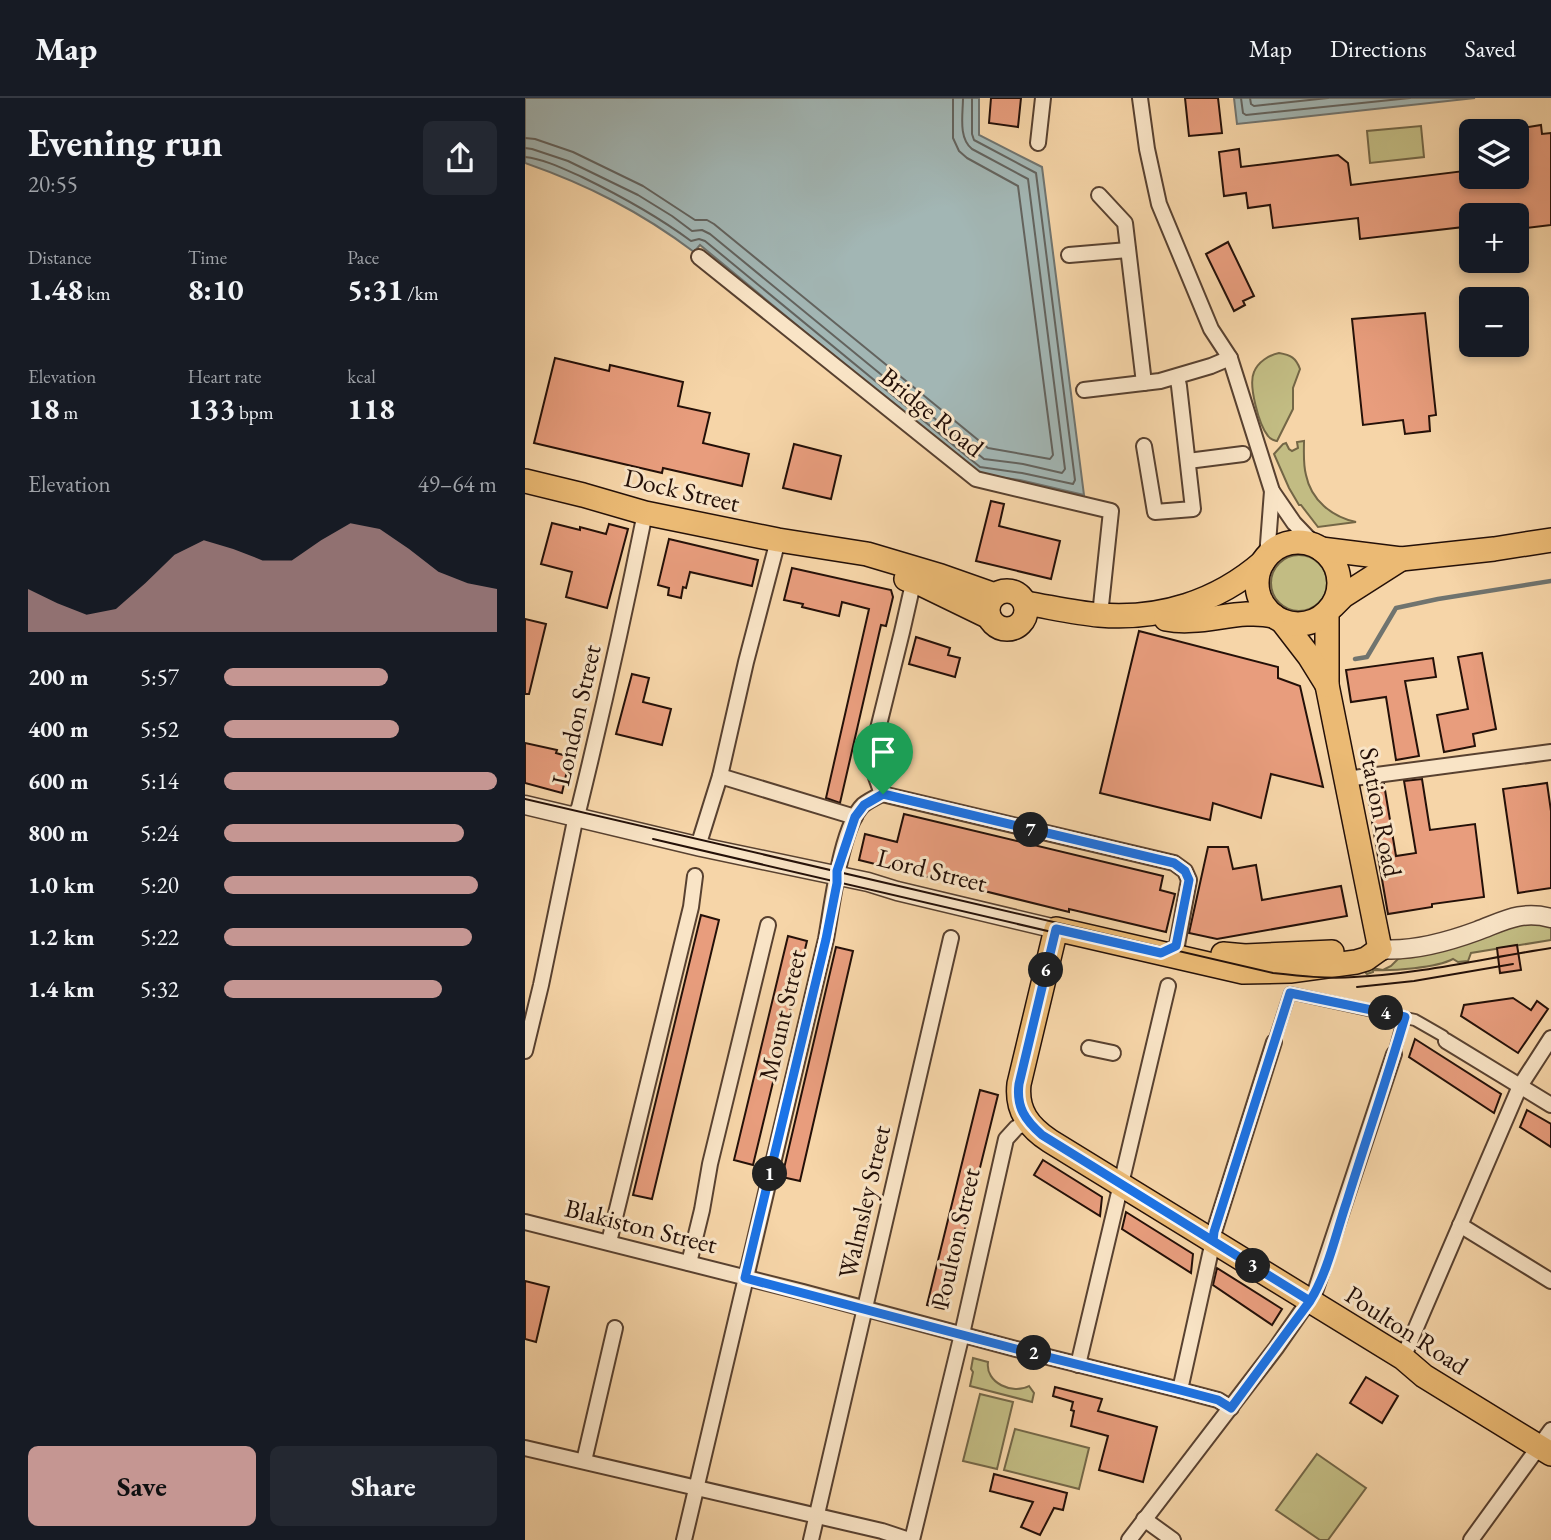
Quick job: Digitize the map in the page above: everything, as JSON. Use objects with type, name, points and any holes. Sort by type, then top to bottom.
[{"type":"main road","name":"Dock Street","points":[[525,481],[645,513],[828,548],[878,571],[915,574],[992,606]]},
{"type":"main road","points":[[1146,615],[1178,610],[1226,589],[1285,544],[1297,542],[1401,559],[1551,540]]},
{"type":"main road","points":[[1318,547],[1331,558],[1338,570],[1339,591],[1330,609]]},
{"type":"main road","points":[[1265,559],[1258,576],[1261,600],[1267,610],[1293,624],[1316,620],[1343,596],[1401,559]]},
{"type":"main road","points":[[1011,591],[1020,595],[1023,612],[1014,627],[1005,629],[996,625],[992,606],[1000,592],[1011,591]]},
{"type":"main road","name":"Station Road","points":[[1330,609],[1327,685],[1380,949]]},
{"type":"main road","points":[[1023,612],[1146,615],[1176,621],[1247,614],[1278,618]]},
{"type":"main road","name":"Station Road","points":[[1278,618],[1304,648],[1327,685]]},
{"type":"main road","points":[[1025,1117],[1018,1097],[1019,1084],[1056,929]]},
{"type":"main road","name":"Lord Street","points":[[1056,929],[1171,952],[1243,972],[1275,972],[1356,962],[1366,959],[1380,949]]},
{"type":"main road","name":"Poulton Road","points":[[1025,1117],[1042,1135],[1403,1358],[1424,1377],[1547,1444]]},
{"type":"street","points":[[1038,143],[1043,98]]},
{"type":"street","points":[[1140,98],[1147,149],[1159,204],[1211,329],[1230,358],[1272,491],[1294,523],[1318,547]]},
{"type":"street","points":[[1100,195],[1125,223],[1144,383]]},
{"type":"street","points":[[1069,255],[1128,250]]},
{"type":"street","name":"Bridge Road","points":[[699,257],[976,479],[1111,511],[1090,613]]},
{"type":"street","points":[[1084,390],[1177,377],[1230,358]]},
{"type":"street","points":[[1145,446],[1155,512],[1193,509],[1177,377]]},
{"type":"street","points":[[1188,461],[1243,454]]},
{"type":"street","points":[[1265,559],[1272,491]]},
{"type":"street","name":"London Street","points":[[525,1051],[577,811],[623,625],[645,513]]},
{"type":"street","points":[[701,847],[778,540]]},
{"type":"street","points":[[883,794],[872,766],[873,749],[915,574]]},
{"type":"street","points":[[1346,779],[1551,752]]},
{"type":"street","points":[[720,776],[855,817],[864,805],[883,794],[1174,863],[1185,871],[1189,880],[1171,952]]},
{"type":"street","name":"Lord Street","points":[[525,805],[701,847],[868,882],[1056,929]]},
{"type":"street","name":"Mount Street","points":[[684,1540],[826,939],[837,871],[855,817]]},
{"type":"street","points":[[609,1242],[691,907],[695,876]]},
{"type":"street","points":[[1380,949],[1400,951],[1452,939],[1514,916],[1526,914],[1551,918]]},
{"type":"street","points":[[689,1263],[768,925]]},
{"type":"street","name":"Walmsley Street","points":[[811,1540],[951,938]]},
{"type":"street","points":[[1078,1365],[1168,986]]},
{"type":"street","points":[[1180,1390],[1214,1232],[1290,993],[1415,1020],[1551,1105]]},
{"type":"street","points":[[1129,1540],[1310,1301],[1320,1281],[1405,1017]]},
{"type":"street","points":[[1403,1358],[1520,1086],[1551,1038]]},
{"type":"street","points":[[1089,1048],[1113,1053]]},
{"type":"street","name":"Poulton Street","points":[[910,1540],[962,1334],[1006,1139],[1025,1117]]},
{"type":"street","name":"Blakiston Street","points":[[525,1222],[1218,1400],[1231,1408]]},
{"type":"street","points":[[1460,1225],[1551,1281]]},
{"type":"street","points":[[584,1461],[615,1328]]},
{"type":"street","points":[[1471,1540],[1547,1444]]},
{"type":"street","points":[[525,1448],[882,1531],[910,1540]]},
{"type":"street","points":[[1144,1519],[1173,1540]]},
{"type":"shaded area","points":[[1421,126],[1424,157],[1370,163],[1367,131]]},
{"type":"shaded area","points":[[1279,353],[1293,358],[1300,369],[1293,388],[1293,409],[1277,441],[1269,437],[1261,423],[1252,386],[1256,368],[1268,357]]},
{"type":"shaded area","points":[[1304,441],[1305,471],[1318,500],[1331,512],[1356,522],[1318,527],[1299,505],[1274,454],[1283,444],[1286,443],[1292,451],[1298,448],[1297,442]]},
{"type":"shaded area","points":[[1299,555],[1314,560],[1322,568],[1327,583],[1322,598],[1314,606],[1299,611],[1284,606],[1276,598],[1271,583],[1276,568],[1284,560]]},
{"type":"shaded area","points":[[1534,923],[1551,927],[1551,940],[1471,953],[1468,961],[1458,962],[1453,959],[1425,967],[1383,970],[1398,959],[1436,950],[1511,925]]},
{"type":"shaded area","points":[[1360,966],[1383,970],[1373,970],[1367,974],[1361,972]]},
{"type":"shaded area","points":[[973,1358],[988,1362],[991,1376],[1001,1385],[1015,1389],[1029,1386],[1034,1393],[1032,1402],[970,1386]]},
{"type":"shaded area","points":[[980,1394],[1013,1402],[997,1469],[963,1461]]},
{"type":"shaded area","points":[[1015,1429],[1089,1448],[1079,1489],[1004,1470]]},
{"type":"shaded area","points":[[1317,1454],[1366,1488],[1328,1540],[1320,1540],[1276,1510]]},
{"type":"water","points":[[525,98],[979,98],[979,135],[1042,167],[1084,495],[1020,480],[977,474],[700,245],[694,252],[654,224],[613,201],[525,163]]},
{"type":"water","points":[[1234,98],[1475,98],[1237,124]]},
{"type":"building","points":[[991,98],[1021,98],[1018,127],[989,123]]},
{"type":"building","points":[[1185,98],[1218,98],[1222,133],[1189,136]]},
{"type":"building","points":[[1541,125],[1542,134],[1551,133],[1551,225],[1529,228],[1529,203],[1459,203],[1459,228],[1360,239],[1358,218],[1273,228],[1270,205],[1248,208],[1246,193],[1224,196],[1219,152],[1239,149],[1241,167],[1338,155],[1348,163],[1351,185],[1459,172],[1459,189],[1529,189],[1529,127]]},
{"type":"building","points":[[1228,242],[1254,296],[1243,301],[1245,305],[1234,311],[1206,254]]},
{"type":"building","points":[[1425,313],[1436,415],[1429,416],[1430,431],[1405,434],[1403,420],[1363,425],[1352,319]]},
{"type":"building","points":[[555,358],[609,371],[610,365],[683,382],[678,406],[710,413],[703,443],[749,454],[742,486],[663,468],[662,473],[534,443]]},
{"type":"building","points":[[794,444],[841,456],[831,499],[783,488]]},
{"type":"building","points":[[991,501],[1004,504],[999,526],[1060,541],[1051,579],[976,561]]},
{"type":"building","points":[[552,523],[606,534],[609,524],[628,529],[607,608],[566,597],[572,572],[541,564]]},
{"type":"building","points":[[669,539],[758,560],[752,586],[690,572],[681,598],[668,595],[669,588],[658,585]]},
{"type":"building","points":[[792,568],[891,590],[893,597],[886,626],[881,625],[840,803],[826,798],[869,609],[842,602],[839,616],[784,600]]},
{"type":"building","points":[[525,619],[546,624],[529,694],[525,694]]},
{"type":"building","points":[[1139,631],[1278,667],[1278,678],[1300,686],[1323,787],[1271,774],[1261,818],[1213,803],[1210,820],[1100,793]]},
{"type":"building","points":[[916,637],[950,648],[948,655],[960,658],[955,677],[909,664]]},
{"type":"building","points":[[1482,653],[1496,729],[1473,734],[1475,746],[1444,752],[1437,715],[1468,709],[1458,657]]},
{"type":"building","points":[[1433,658],[1436,677],[1405,681],[1419,756],[1396,760],[1386,697],[1351,702],[1346,670]]},
{"type":"building","points":[[632,674],[649,678],[643,702],[671,709],[662,745],[616,734]]},
{"type":"building","points":[[525,743],[557,750],[556,753],[570,757],[562,793],[525,783]]},
{"type":"building","points":[[1422,779],[1430,830],[1475,824],[1484,897],[1432,904],[1432,907],[1388,914],[1366,787],[1384,784],[1396,856],[1416,853],[1404,781]]},
{"type":"building","points":[[1547,783],[1551,811],[1551,888],[1518,893],[1503,789]]},
{"type":"building","points":[[904,814],[1163,876],[1160,890],[1175,894],[1166,932],[1069,909],[1069,912],[859,860],[865,834],[897,842]]},
{"type":"building","points":[[1208,847],[1228,847],[1233,869],[1256,865],[1262,900],[1341,886],[1347,916],[1217,939],[1189,933]]},
{"type":"building","points":[[701,915],[719,920],[652,1199],[633,1195]]},
{"type":"building","points":[[788,936],[807,941],[753,1165],[734,1160]]},
{"type":"building","points":[[1517,945],[1521,970],[1500,973],[1497,948]]},
{"type":"building","points":[[836,947],[853,951],[800,1181],[782,1177]]},
{"type":"building","points":[[1513,998],[1531,1010],[1537,1001],[1548,1009],[1518,1053],[1461,1016],[1464,1005]]},
{"type":"building","points":[[1415,1039],[1501,1094],[1494,1113],[1409,1057]]},
{"type":"building","points":[[980,1090],[998,1095],[945,1309],[927,1305]]},
{"type":"building","points":[[1527,1110],[1551,1124],[1551,1147],[1520,1127]]},
{"type":"building","points":[[1043,1160],[1102,1197],[1100,1216],[1034,1175]]},
{"type":"building","points":[[1126,1212],[1193,1254],[1191,1273],[1122,1229]]},
{"type":"building","points":[[1217,1268],[1282,1309],[1272,1325],[1213,1285]]},
{"type":"building","points":[[525,1281],[549,1287],[536,1342],[525,1339]]},
{"type":"building","points":[[1366,1377],[1398,1396],[1382,1423],[1350,1403]]},
{"type":"building","points":[[1055,1387],[1102,1399],[1098,1411],[1157,1427],[1143,1482],[1099,1470],[1108,1436],[1071,1426],[1073,1402],[1053,1396]]},
{"type":"building","points":[[994,1474],[1067,1493],[1063,1510],[1054,1508],[1040,1535],[1021,1527],[1033,1502],[990,1491]]},
{"type":"waterway","points":[[1355,659],[1367,657],[1396,608],[1551,581]]},
{"type":"tram line","points":[[525,799],[1273,973],[1334,978],[1379,975],[1551,948]]},
{"type":"tram line","points":[[653,839],[1082,939]]},
{"type":"tram line","points":[[1357,987],[1414,981],[1513,964]]},
{"type":"route","points":[[883,794],[864,805],[855,817],[837,871],[826,939],[745,1278],[1218,1400],[1231,1408],[1310,1301],[1213,1241],[1214,1232],[1290,993],[1405,1017],[1320,1281],[1310,1301],[1042,1135],[1028,1121],[1020,1105],[1019,1084],[1056,929],[1161,953],[1176,946],[1189,880],[1185,871],[1174,863],[883,794]]}]
